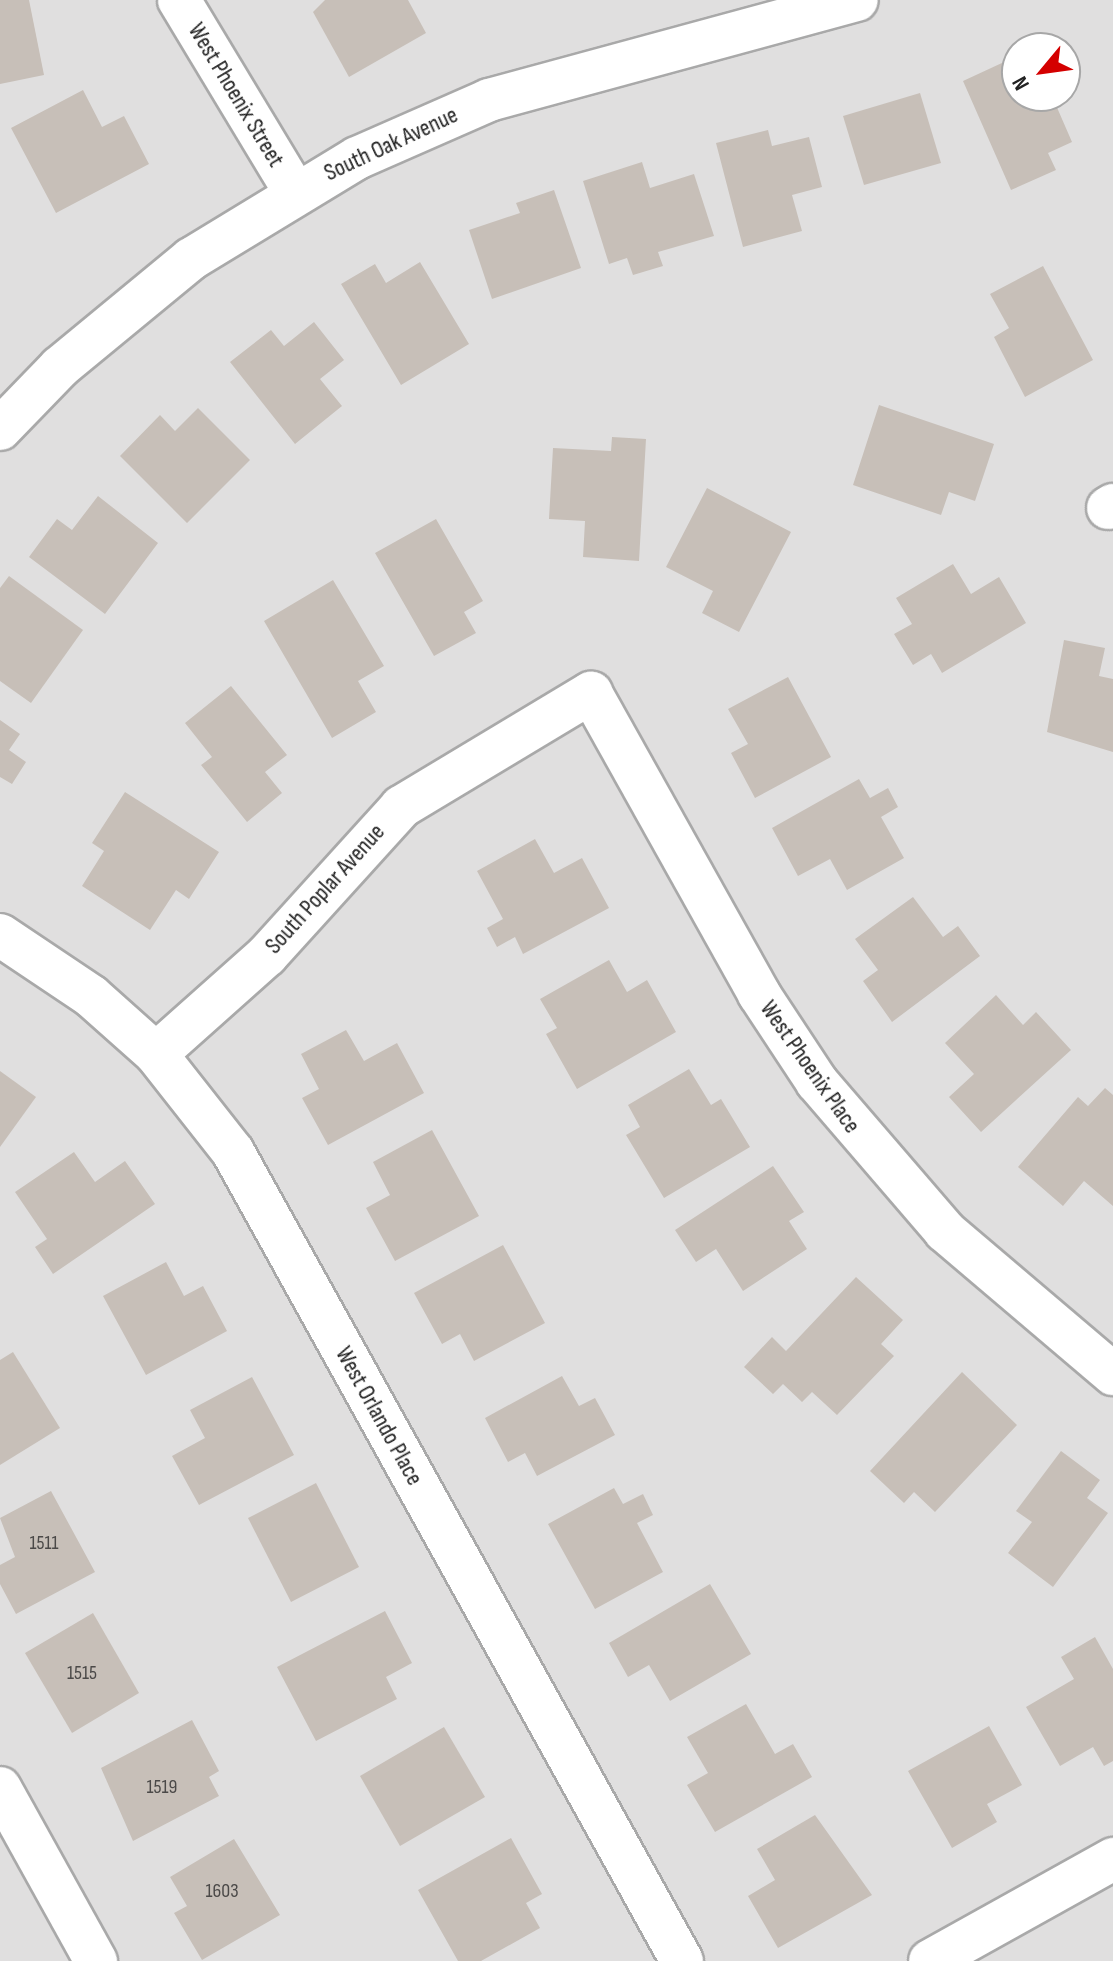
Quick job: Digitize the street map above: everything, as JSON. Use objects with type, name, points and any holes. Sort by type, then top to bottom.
[{"type":"street","name":"West Phoenix Street","points":[[179,0],[294,191]]},
{"type":"street","name":"South Oak Avenue","points":[[0,429],[123,311],[294,191],[489,100],[755,12],[857,0]]},
{"type":"street","name":"South Poplar Avenue","points":[[156,1054],[267,955],[401,807],[591,693]]},
{"type":"street","name":"West Phoenix Place","points":[[591,693],[759,994],[817,1082],[945,1231],[1110,1367]]},
{"type":"street","name":"West Orlando Place","points":[[0,935],[91,996],[156,1054],[233,1152],[682,1961]]},
{"type":"street","points":[[0,1788],[96,1961]]},
{"type":"street","points":[[930,1961],[1113,1859]]},
{"type":"shaded area","points":[[0,0],[1113,0],[1113,1961],[0,1961]]},
{"type":"building","points":[[0,0],[29,0],[44,75],[0,84]]},
{"type":"building","points":[[325,0],[408,0],[426,33],[349,77],[313,12]]},
{"type":"building","points":[[1001,63],[1001,112],[1059,112],[1072,142],[1048,153],[1056,170],[1011,190],[963,81]]},
{"type":"building","points":[[83,90],[102,127],[124,116],[149,164],[56,213],[11,128]]},
{"type":"building","points":[[920,93],[941,163],[864,185],[843,116]]},
{"type":"building","points":[[768,130],[772,146],[809,137],[822,187],[792,195],[802,231],[743,247],[716,143]]},
{"type":"building","points":[[642,162],[650,188],[694,174],[714,236],[658,252],[663,266],[633,275],[627,258],[609,264],[583,181]]},
{"type":"building","points":[[554,190],[581,268],[492,299],[469,230],[520,213],[516,203]]},
{"type":"building","points":[[420,262],[469,344],[401,385],[341,284],[375,264],[386,283]]},
{"type":"building","points":[[1043,266],[1093,360],[1025,397],[994,337],[1009,328],[990,294]]},
{"type":"building","points":[[314,322],[344,360],[320,379],[342,406],[295,444],[230,362],[271,330],[284,346]]},
{"type":"building","points":[[879,405],[994,444],[975,501],[949,492],[941,515],[853,485]]},
{"type":"building","points":[[198,408],[250,460],[187,523],[120,456],[160,415],[175,431]]},
{"type":"building","points":[[612,437],[646,439],[639,561],[583,557],[585,521],[549,519],[553,448],[611,451]]},
{"type":"building","points":[[707,488],[791,532],[739,632],[702,613],[713,591],[666,567]]},
{"type":"building","points":[[98,496],[158,543],[105,614],[29,557],[57,519],[72,530]]},
{"type":"building","points":[[436,519],[483,601],[464,612],[476,633],[434,656],[375,553]]},
{"type":"building","points":[[953,564],[971,594],[999,577],[1026,623],[942,673],[931,654],[913,665],[894,634],[912,624],[896,598]]},
{"type":"building","points":[[9,576],[83,630],[31,703],[0,681],[0,588]]},
{"type":"building","points":[[333,580],[384,666],[358,681],[376,712],[332,738],[264,621]]},
{"type":"building","points":[[1064,640],[1105,648],[1099,676],[1113,679],[1113,752],[1047,732]]},
{"type":"building","points":[[788,677],[831,757],[755,798],[731,753],[748,744],[728,709]]},
{"type":"building","points":[[231,686],[287,755],[265,772],[282,793],[247,822],[201,765],[212,757],[185,723]]},
{"type":"building","points":[[0,720],[20,734],[9,750],[26,762],[12,784],[0,777]]},
{"type":"building","points":[[859,779],[870,798],[888,788],[898,807],[881,817],[904,858],[847,890],[830,859],[798,876],[772,828]]},
{"type":"building","points":[[125,792],[219,852],[189,899],[176,890],[150,930],[82,886],[104,851],[92,843]]},
{"type":"building","points":[[535,839],[554,873],[582,858],[609,908],[523,954],[515,937],[497,947],[487,928],[503,919],[477,871]]},
{"type":"building","points":[[913,897],[943,937],[958,926],[980,956],[892,1022],[863,981],[878,970],[855,939]]},
{"type":"building","points":[[609,960],[627,992],[647,980],[676,1032],[577,1089],[546,1034],[557,1028],[540,999]]},
{"type":"building","points":[[996,995],[1023,1025],[1036,1012],[1071,1050],[981,1132],[949,1097],[974,1074],[945,1043]]},
{"type":"building","points":[[346,1030],[364,1061],[397,1043],[424,1093],[328,1145],[302,1098],[319,1089],[301,1054]]},
{"type":"building","points":[[689,1069],[711,1105],[721,1099],[750,1147],[664,1198],[626,1135],[640,1127],[628,1105]]},
{"type":"building","points":[[0,1071],[36,1097],[0,1147]]},
{"type":"building","points":[[1105,1088],[1113,1095],[1113,1206],[1084,1181],[1063,1206],[1018,1167],[1078,1097],[1088,1106]]},
{"type":"building","points":[[432,1130],[479,1216],[395,1261],[366,1208],[390,1195],[373,1162]]},
{"type":"building","points":[[74,1152],[95,1182],[125,1161],[155,1204],[53,1274],[35,1247],[47,1239],[15,1192]]},
{"type":"building","points":[[773,1166],[804,1212],[789,1221],[807,1249],[743,1291],[716,1249],[696,1262],[675,1230]]},
{"type":"building","points":[[503,1245],[545,1323],[474,1361],[460,1334],[442,1344],[414,1293]]},
{"type":"building","points":[[166,1262],[184,1296],[203,1286],[227,1331],[146,1375],[103,1296]]},
{"type":"building","points":[[856,1277],[903,1320],[881,1344],[894,1356],[837,1415],[812,1392],[802,1402],[783,1384],[773,1394],[744,1367],[772,1337],[786,1351]]},
{"type":"building","points":[[13,1352],[60,1428],[0,1465],[0,1360]]},
{"type":"building","points":[[962,1372],[1017,1425],[935,1512],[914,1492],[904,1503],[870,1471]]},
{"type":"building","points":[[562,1376],[579,1406],[595,1398],[615,1435],[537,1476],[525,1453],[508,1462],[485,1418]]},
{"type":"building","points":[[252,1377],[294,1455],[199,1505],[172,1456],[205,1438],[190,1410]]},
{"type":"building","points":[[1061,1451],[1100,1480],[1087,1498],[1108,1513],[1053,1587],[1008,1553],[1032,1522],[1016,1511]]},
{"type":"building","points":[[316,1483],[359,1567],[291,1602],[248,1518]]},
{"type":"building","points":[[614,1488],[623,1504],[643,1494],[653,1515],[637,1523],[663,1572],[595,1609],[548,1524]]},
{"type":"building","points":[[51,1491],[95,1572],[16,1614],[0,1584],[0,1565],[15,1557],[0,1518]]},
{"type":"building","points":[[710,1584],[751,1654],[670,1701],[649,1665],[628,1677],[609,1643]]},
{"type":"building","points":[[385,1611],[412,1663],[386,1677],[397,1699],[316,1741],[277,1667]]},
{"type":"building","points":[[93,1613],[139,1693],[72,1733],[25,1653]]},
{"type":"building","points":[[1095,1637],[1113,1669],[1113,1761],[1104,1766],[1093,1747],[1060,1766],[1026,1707],[1074,1679],[1061,1657]]},
{"type":"building","points":[[746,1704],[775,1754],[793,1744],[812,1777],[715,1832],[687,1785],[708,1773],[687,1737]]},
{"type":"building","points":[[192,1720],[219,1771],[209,1777],[219,1796],[133,1841],[101,1768]]},
{"type":"building","points":[[989,1726],[1022,1785],[987,1804],[997,1822],[952,1848],[908,1771]]},
{"type":"building","points":[[444,1727],[485,1797],[400,1846],[360,1776]]},
{"type":"building","points":[[815,1815],[872,1895],[778,1948],[748,1896],[775,1880],[757,1849]]},
{"type":"building","points":[[511,1838],[542,1894],[526,1903],[540,1928],[481,1961],[458,1961],[418,1890]]},
{"type":"building","points":[[234,1839],[280,1915],[202,1960],[174,1913],[187,1906],[170,1877]]}]
